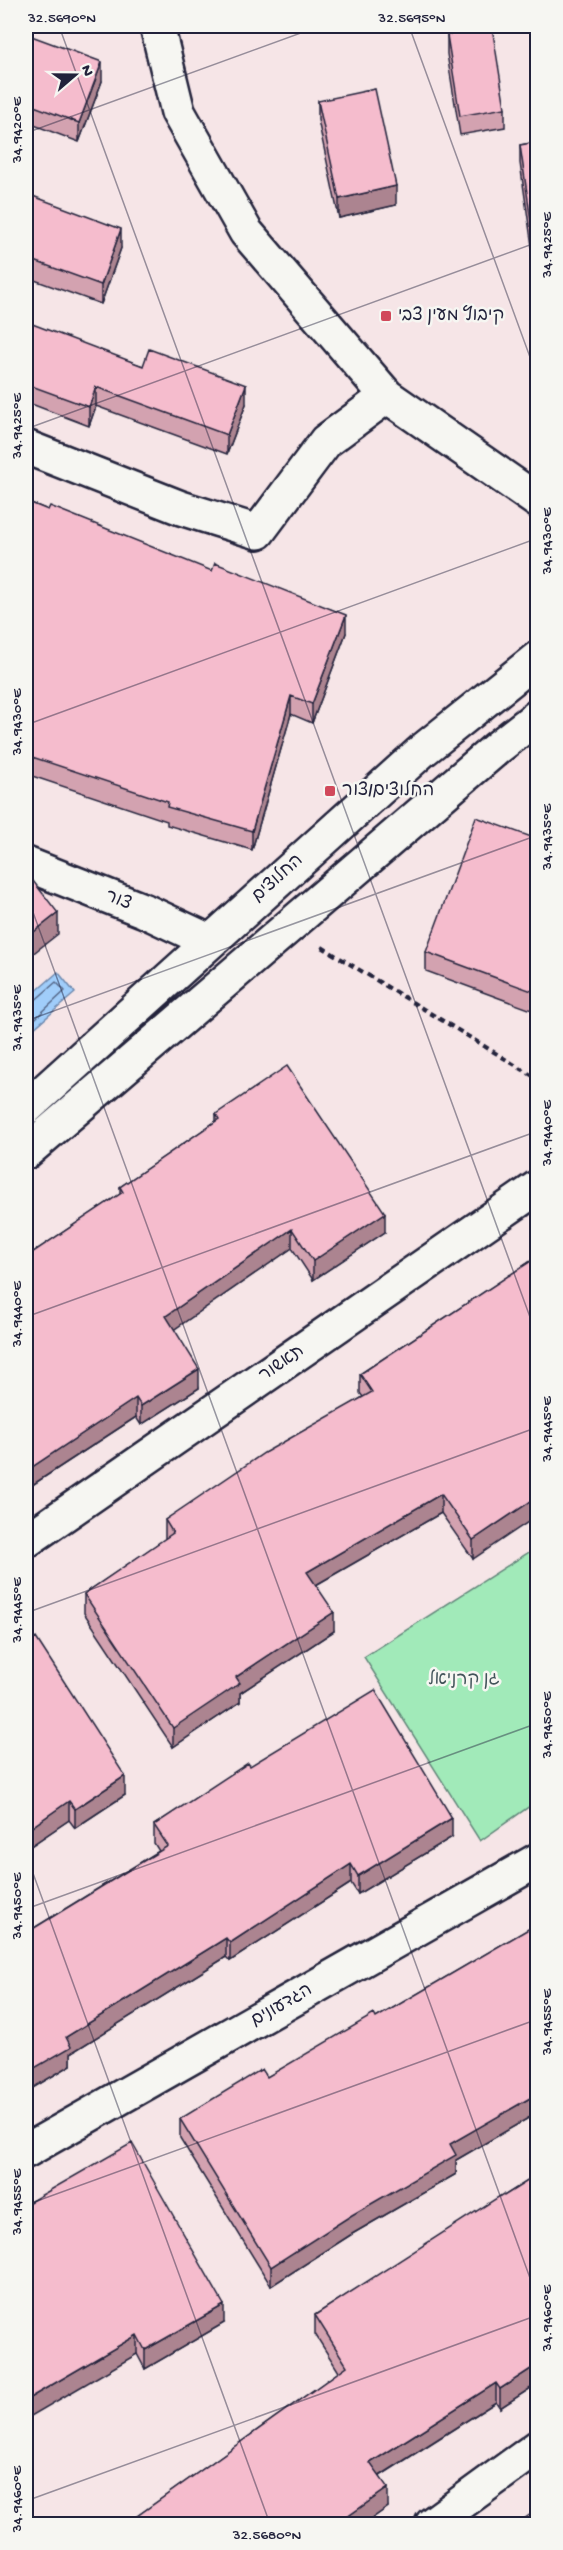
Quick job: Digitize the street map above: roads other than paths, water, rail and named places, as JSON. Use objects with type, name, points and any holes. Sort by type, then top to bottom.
[{"type":"street","points":[[157,26],[178,112],[246,232],[387,396],[537,501]]},
{"type":"street","points":[[26,447],[181,508],[258,532],[326,441],[387,396]]},
{"type":"street","name":"החלוצים","points":[[26,1108],[423,750],[537,658]]},
{"type":"street","points":[[26,1152],[537,716]]},
{"type":"street","name":"צור","points":[[26,864],[145,911],[209,941]]},
{"type":"street","name":"תאשור","points":[[26,1541],[537,1187]]},
{"type":"street","name":"הגדעונים","points":[[26,2151],[537,1860]]},
{"type":"street","points":[[432,2524],[537,2447]]},
{"type":"water","points":[[58,972],[75,993],[26,1035],[26,1000]]},
{"type":"place","name":"קיבוץ מעין צבי","points":[[386,316]]},
{"type":"place","name":"החלוצים/צור","points":[[330,791]]},
{"type":"park label","name":"גן קרניאל","points":[[464,1680]]}]
